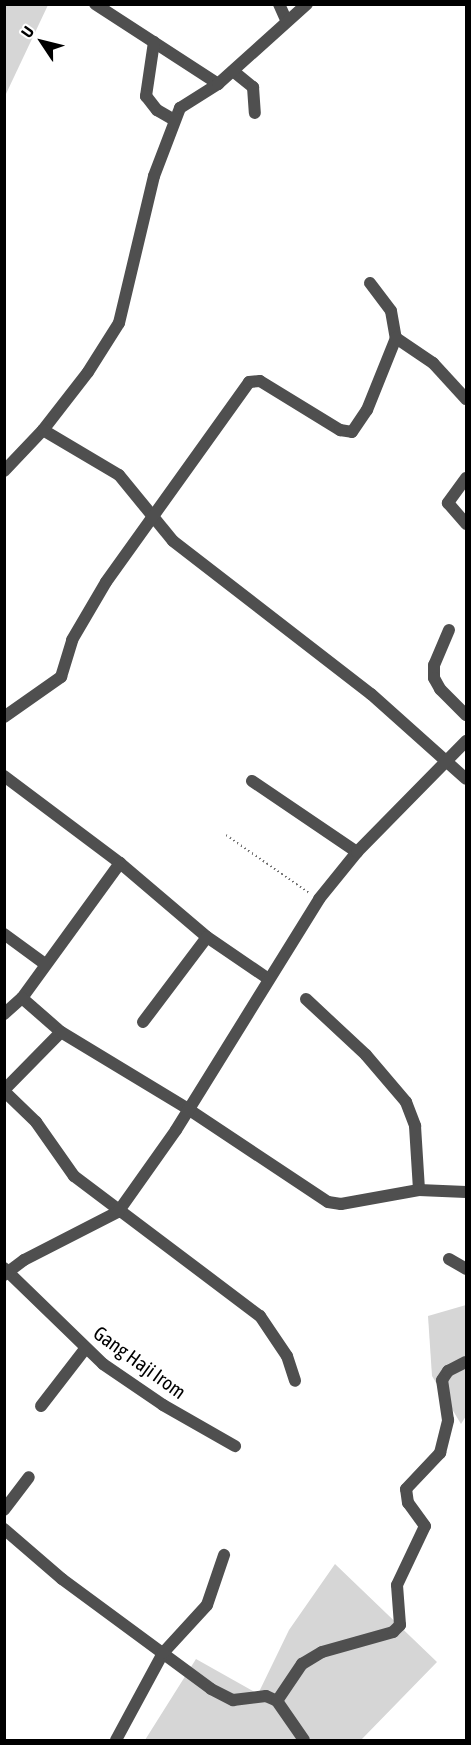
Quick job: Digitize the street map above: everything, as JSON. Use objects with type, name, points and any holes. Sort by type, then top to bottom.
[{"type":"street","points":[[95,4],[218,84]]},
{"type":"street","points":[[279,4],[286,20]]},
{"type":"street","points":[[4,471],[43,430],[88,372],[119,323],[154,176],[174,120],[186,102],[218,84],[286,20],[307,4]]},
{"type":"street","points":[[154,42],[147,96],[157,110],[174,120]]},
{"type":"street","points":[[233,71],[253,87],[255,113]]},
{"type":"street","points":[[4,717],[61,677],[76,633],[150,517],[249,382],[260,381],[340,430],[352,432],[367,410],[396,338],[391,311],[370,283]]},
{"type":"street","points":[[396,338],[433,363],[466,399]]},
{"type":"street","points":[[43,430],[119,475],[135,491],[150,517],[173,541],[370,694],[466,779]]},
{"type":"street","points":[[466,478],[448,503],[466,524]]},
{"type":"street","points":[[448,630],[434,665],[434,678],[440,689],[466,715]]},
{"type":"street","points":[[6,1271],[118,1212],[188,1109],[267,978],[319,899],[357,852],[466,741]]},
{"type":"street","points":[[4,776],[120,863],[207,937],[267,978]]},
{"type":"street","points":[[252,781],[357,852]]},
{"type":"street","points":[[4,1014],[22,998],[120,863]]},
{"type":"street","points":[[4,934],[45,964]]},
{"type":"street","points":[[143,1022],[207,937]]},
{"type":"street","points":[[22,998],[61,1032],[188,1109],[328,1202],[341,1204],[419,1190],[466,1191]]},
{"type":"street","points":[[306,999],[366,1055],[406,1102],[415,1126],[419,1190]]},
{"type":"street","points":[[61,1032],[4,1090],[36,1122],[74,1176],[118,1212],[260,1316],[287,1356],[295,1381]]},
{"type":"street","points":[[448,1258],[466,1269]]},
{"type":"street","name":"Gang Haji Irom","points":[[6,1271],[85,1349],[163,1406],[235,1446]]},
{"type":"street","points":[[41,1406],[85,1349]]},
{"type":"street","points":[[277,1701],[302,1664],[322,1652],[393,1632],[400,1625],[397,1585],[425,1526],[408,1503],[406,1490],[440,1453],[448,1420],[442,1380],[448,1371],[466,1362]]},
{"type":"street","points":[[4,1510],[29,1477]]},
{"type":"street","points":[[4,1529],[62,1579],[222,1696],[234,1700],[266,1696],[277,1701],[304,1740]]},
{"type":"street","points":[[116,1740],[163,1653],[207,1605],[224,1555]]},
{"type":"path","points":[[226,835],[319,899]]},
{"type":"shaded area","points":[[4,5],[48,5],[5,96]]},
{"type":"shaded area","points":[[466,1305],[466,1416],[461,1424],[432,1376],[428,1316]]},
{"type":"shaded area","points":[[335,1564],[437,1662],[361,1740],[145,1740],[196,1659],[258,1694],[289,1630]]}]
